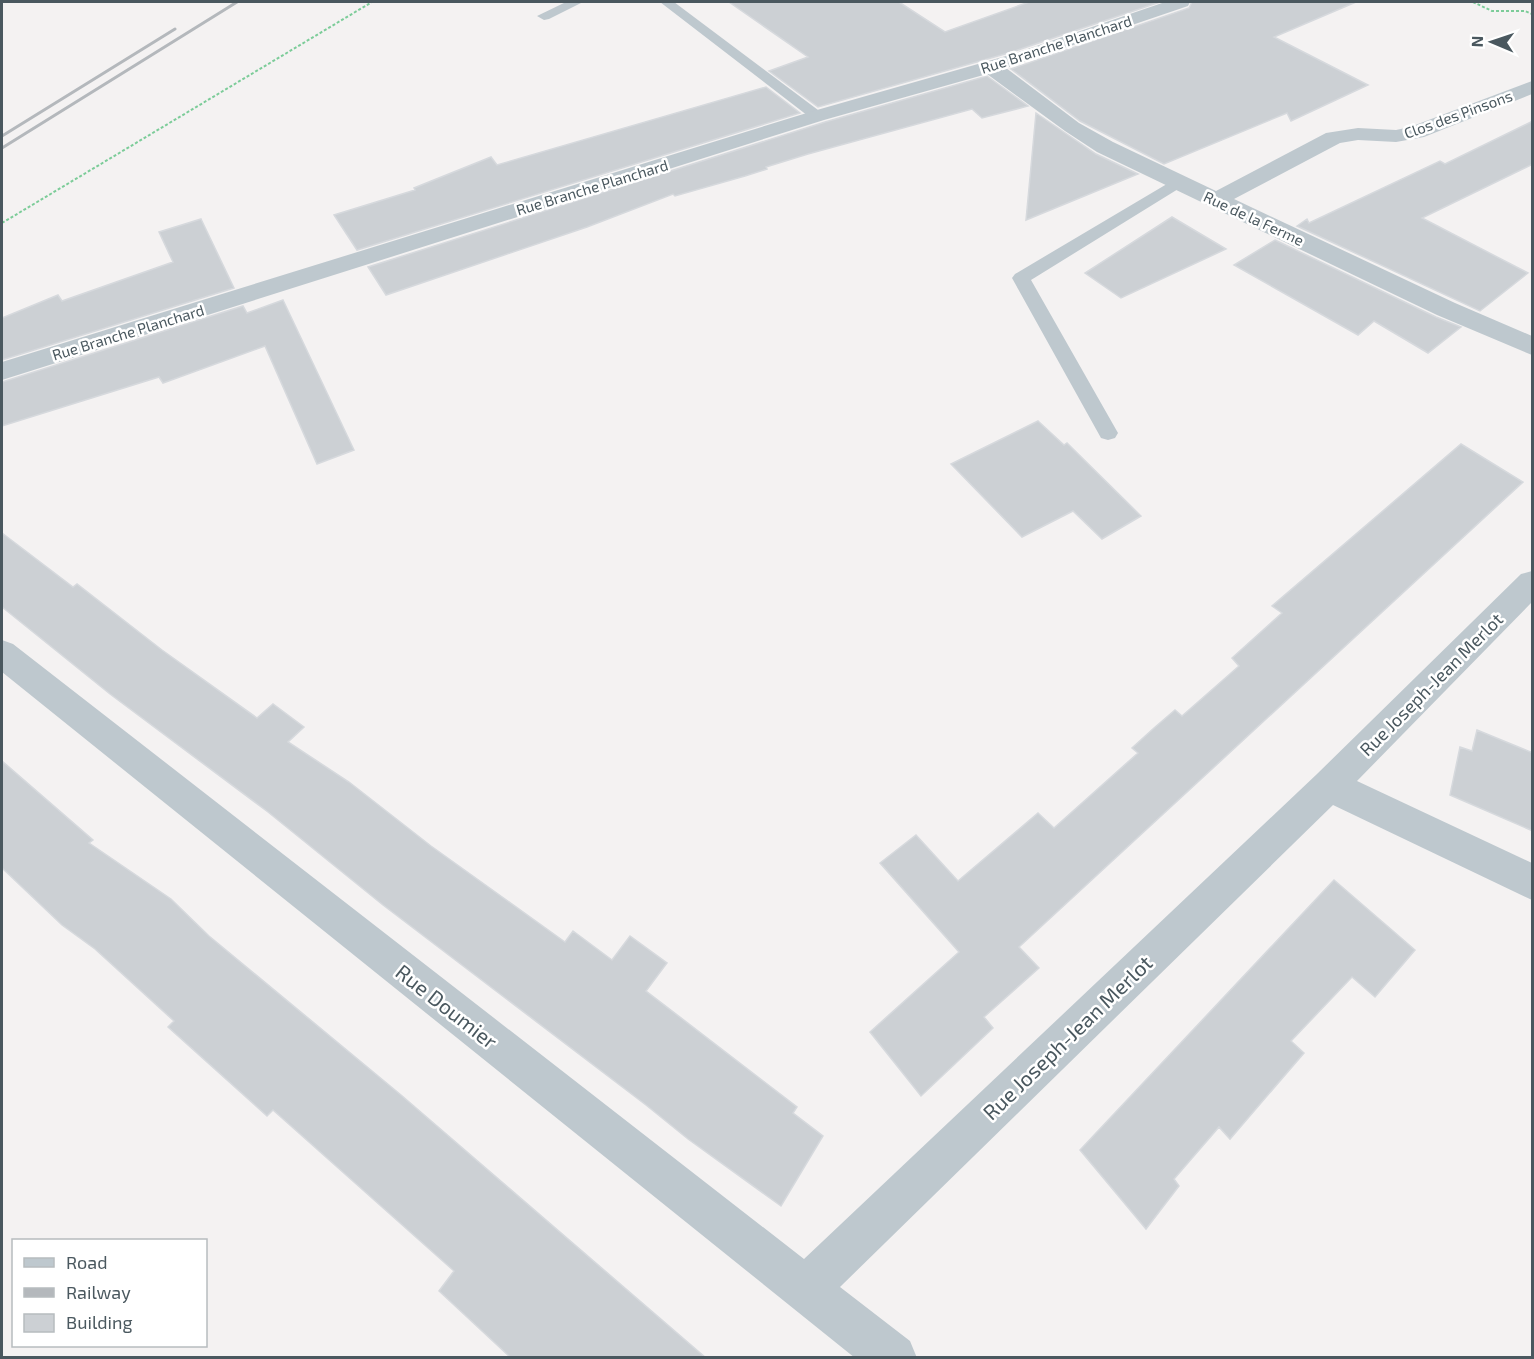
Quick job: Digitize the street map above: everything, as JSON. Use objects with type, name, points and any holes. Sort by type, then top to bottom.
[{"type":"street","name":"Rue Branche Planchard","points":[[2,371],[817,116],[990,66],[1122,24],[1181,2]]},
{"type":"street","name":"Rue de la Ferme","points":[[990,66],[1072,127],[1105,147],[1446,309],[1531,344]]},
{"type":"street","name":"Clos des Pinsons","points":[[1217,199],[1334,138],[1358,134],[1396,136],[1416,132],[1533,87]]},
{"type":"street","name":"Rue Joseph-Jean Merlot","points":[[806,1288],[1329,785],[1533,583]]},
{"type":"street","name":"Rue Doumier","points":[[2,654],[894,1358]]},
{"type":"street","points":[[1329,785],[1533,882]]},
{"type":"lane","points":[[544,16],[576,2]]},
{"type":"lane","points":[[666,2],[817,116]]},
{"type":"lane","points":[[1108,433],[1021,278],[1177,183]]},
{"type":"path","points":[[2,223],[372,2]]},
{"type":"path","points":[[1473,2],[1492,11],[1525,11],[1533,14]]},
{"type":"building","points":[[729,2],[899,2],[945,32],[1029,2],[1160,2],[1012,52],[818,107],[769,71],[808,57]]},
{"type":"building","points":[[1192,2],[1356,2],[1274,37],[1368,85],[1291,121],[1287,113],[1164,164],[1080,121],[1011,69],[1189,8]]},
{"type":"building","points":[[987,76],[1028,106],[982,118],[972,109],[808,154],[745,176],[675,196],[673,194],[587,227],[386,295],[368,267],[825,122]]},
{"type":"building","points":[[766,87],[800,113],[357,250],[334,215],[415,190],[414,188],[491,157],[497,165]]},
{"type":"building","points":[[1036,113],[1096,154],[1138,174],[1026,220]]},
{"type":"building","points":[[1533,121],[1533,164],[1422,218],[1528,273],[1480,311],[1297,226],[1307,219],[1309,223],[1440,161],[1445,164]]},
{"type":"building","points":[[1172,217],[1226,249],[1121,298],[1085,273]]},
{"type":"building","points":[[201,219],[234,288],[2,360],[2,318],[58,295],[62,301],[173,262],[159,232]]},
{"type":"building","points":[[1275,240],[1461,327],[1428,353],[1374,321],[1358,335],[1234,265]]},
{"type":"building","points":[[283,300],[354,450],[317,464],[265,346],[163,383],[159,377],[2,426],[2,382],[243,306],[247,313]]},
{"type":"building","points":[[1038,421],[1064,445],[1067,443],[1141,516],[1102,539],[1073,511],[1022,537],[951,464]]},
{"type":"building","points":[[1461,444],[1523,482],[1019,947],[1039,968],[984,1017],[993,1028],[921,1096],[870,1032],[959,952],[880,863],[916,835],[958,881],[1038,813],[1054,828],[1138,753],[1132,748],[1154,728],[1175,710],[1182,716],[1239,666],[1232,658],[1282,613],[1272,606]]},
{"type":"building","points":[[2,533],[73,587],[77,584],[162,650],[257,718],[273,704],[304,727],[288,742],[349,782],[431,846],[565,942],[573,931],[612,960],[630,936],[667,963],[646,991],[797,1107],[793,1113],[823,1136],[781,1206],[688,1139],[383,905],[268,812],[110,694],[2,607]]},
{"type":"building","points":[[1477,730],[1533,753],[1533,831],[1450,795],[1460,747],[1472,751]]},
{"type":"building","points":[[2,761],[93,840],[89,843],[171,899],[209,936],[401,1095],[706,1358],[511,1358],[439,1291],[454,1271],[273,1110],[267,1116],[168,1027],[174,1021],[95,949],[62,925],[2,868]]},
{"type":"building","points":[[1334,880],[1415,950],[1375,997],[1352,977],[1291,1041],[1304,1053],[1230,1139],[1219,1127],[1174,1179],[1179,1186],[1146,1229],[1080,1150]]},
{"type":"railway","points":[[2,148],[237,2]]},
{"type":"railway","points":[[2,136],[175,29]]}]
